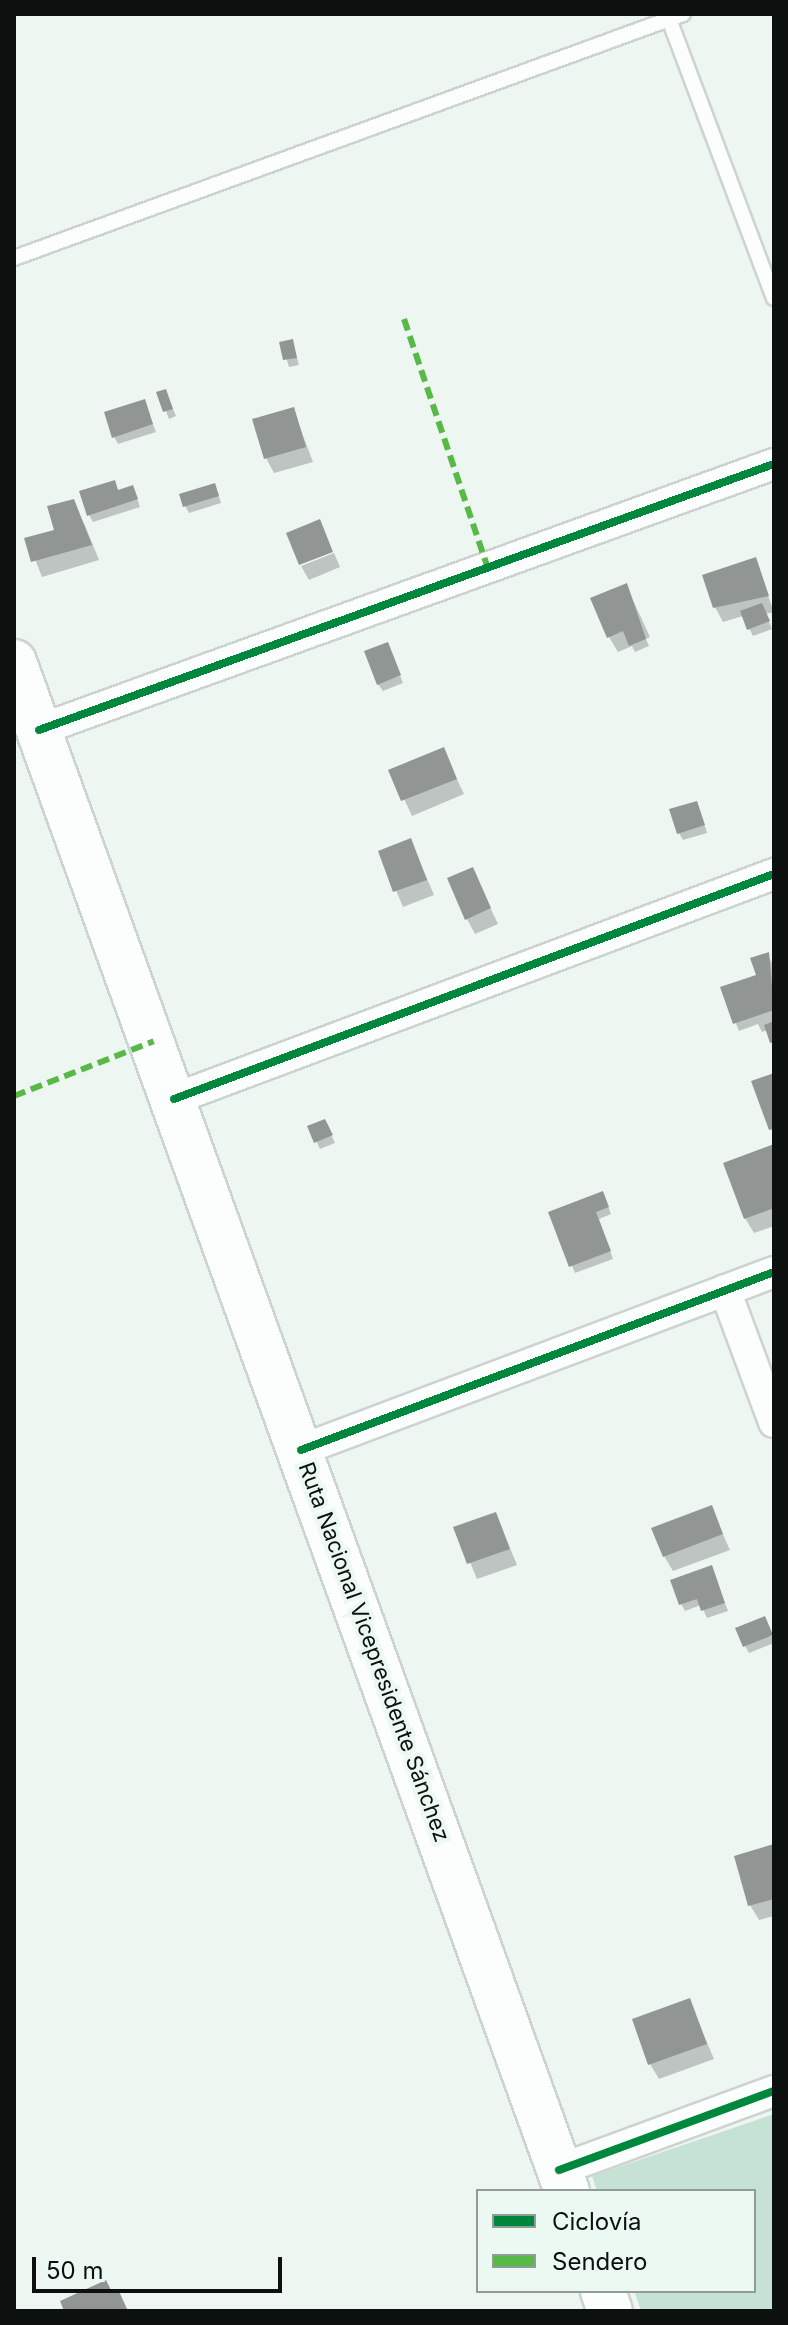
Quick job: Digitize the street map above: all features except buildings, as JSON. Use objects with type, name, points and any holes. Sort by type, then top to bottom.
[{"type":"highway","name":"Ruta Nacional Vicepresidente Sánchez","points":[[14,662],[563,2180]]},
{"type":"street","points":[[39,730],[774,464]]},
{"type":"street","points":[[174,1099],[774,874]]},
{"type":"street","points":[[301,1450],[774,1272]]},
{"type":"street","points":[[725,1290],[774,1422]]},
{"type":"street","points":[[563,2180],[774,2091]]},
{"type":"lane","points":[[14,258],[676,17],[774,298]]},
{"type":"green space","points":[[774,2114],[774,2311],[641,2311],[635,2293],[756,2293],[756,2189],[596,2189],[592,2176]]},
{"type":"marked path","points":[[404,319],[488,568]]},
{"type":"marked path","points":[[14,1096],[154,1041]]},
{"type":"cycle path","points":[[39,730],[774,464]]},
{"type":"cycle path","points":[[174,1099],[774,874]]},
{"type":"cycle path","points":[[301,1450],[774,1272]]},
{"type":"cycle path","points":[[559,2170],[774,2091]]}]
